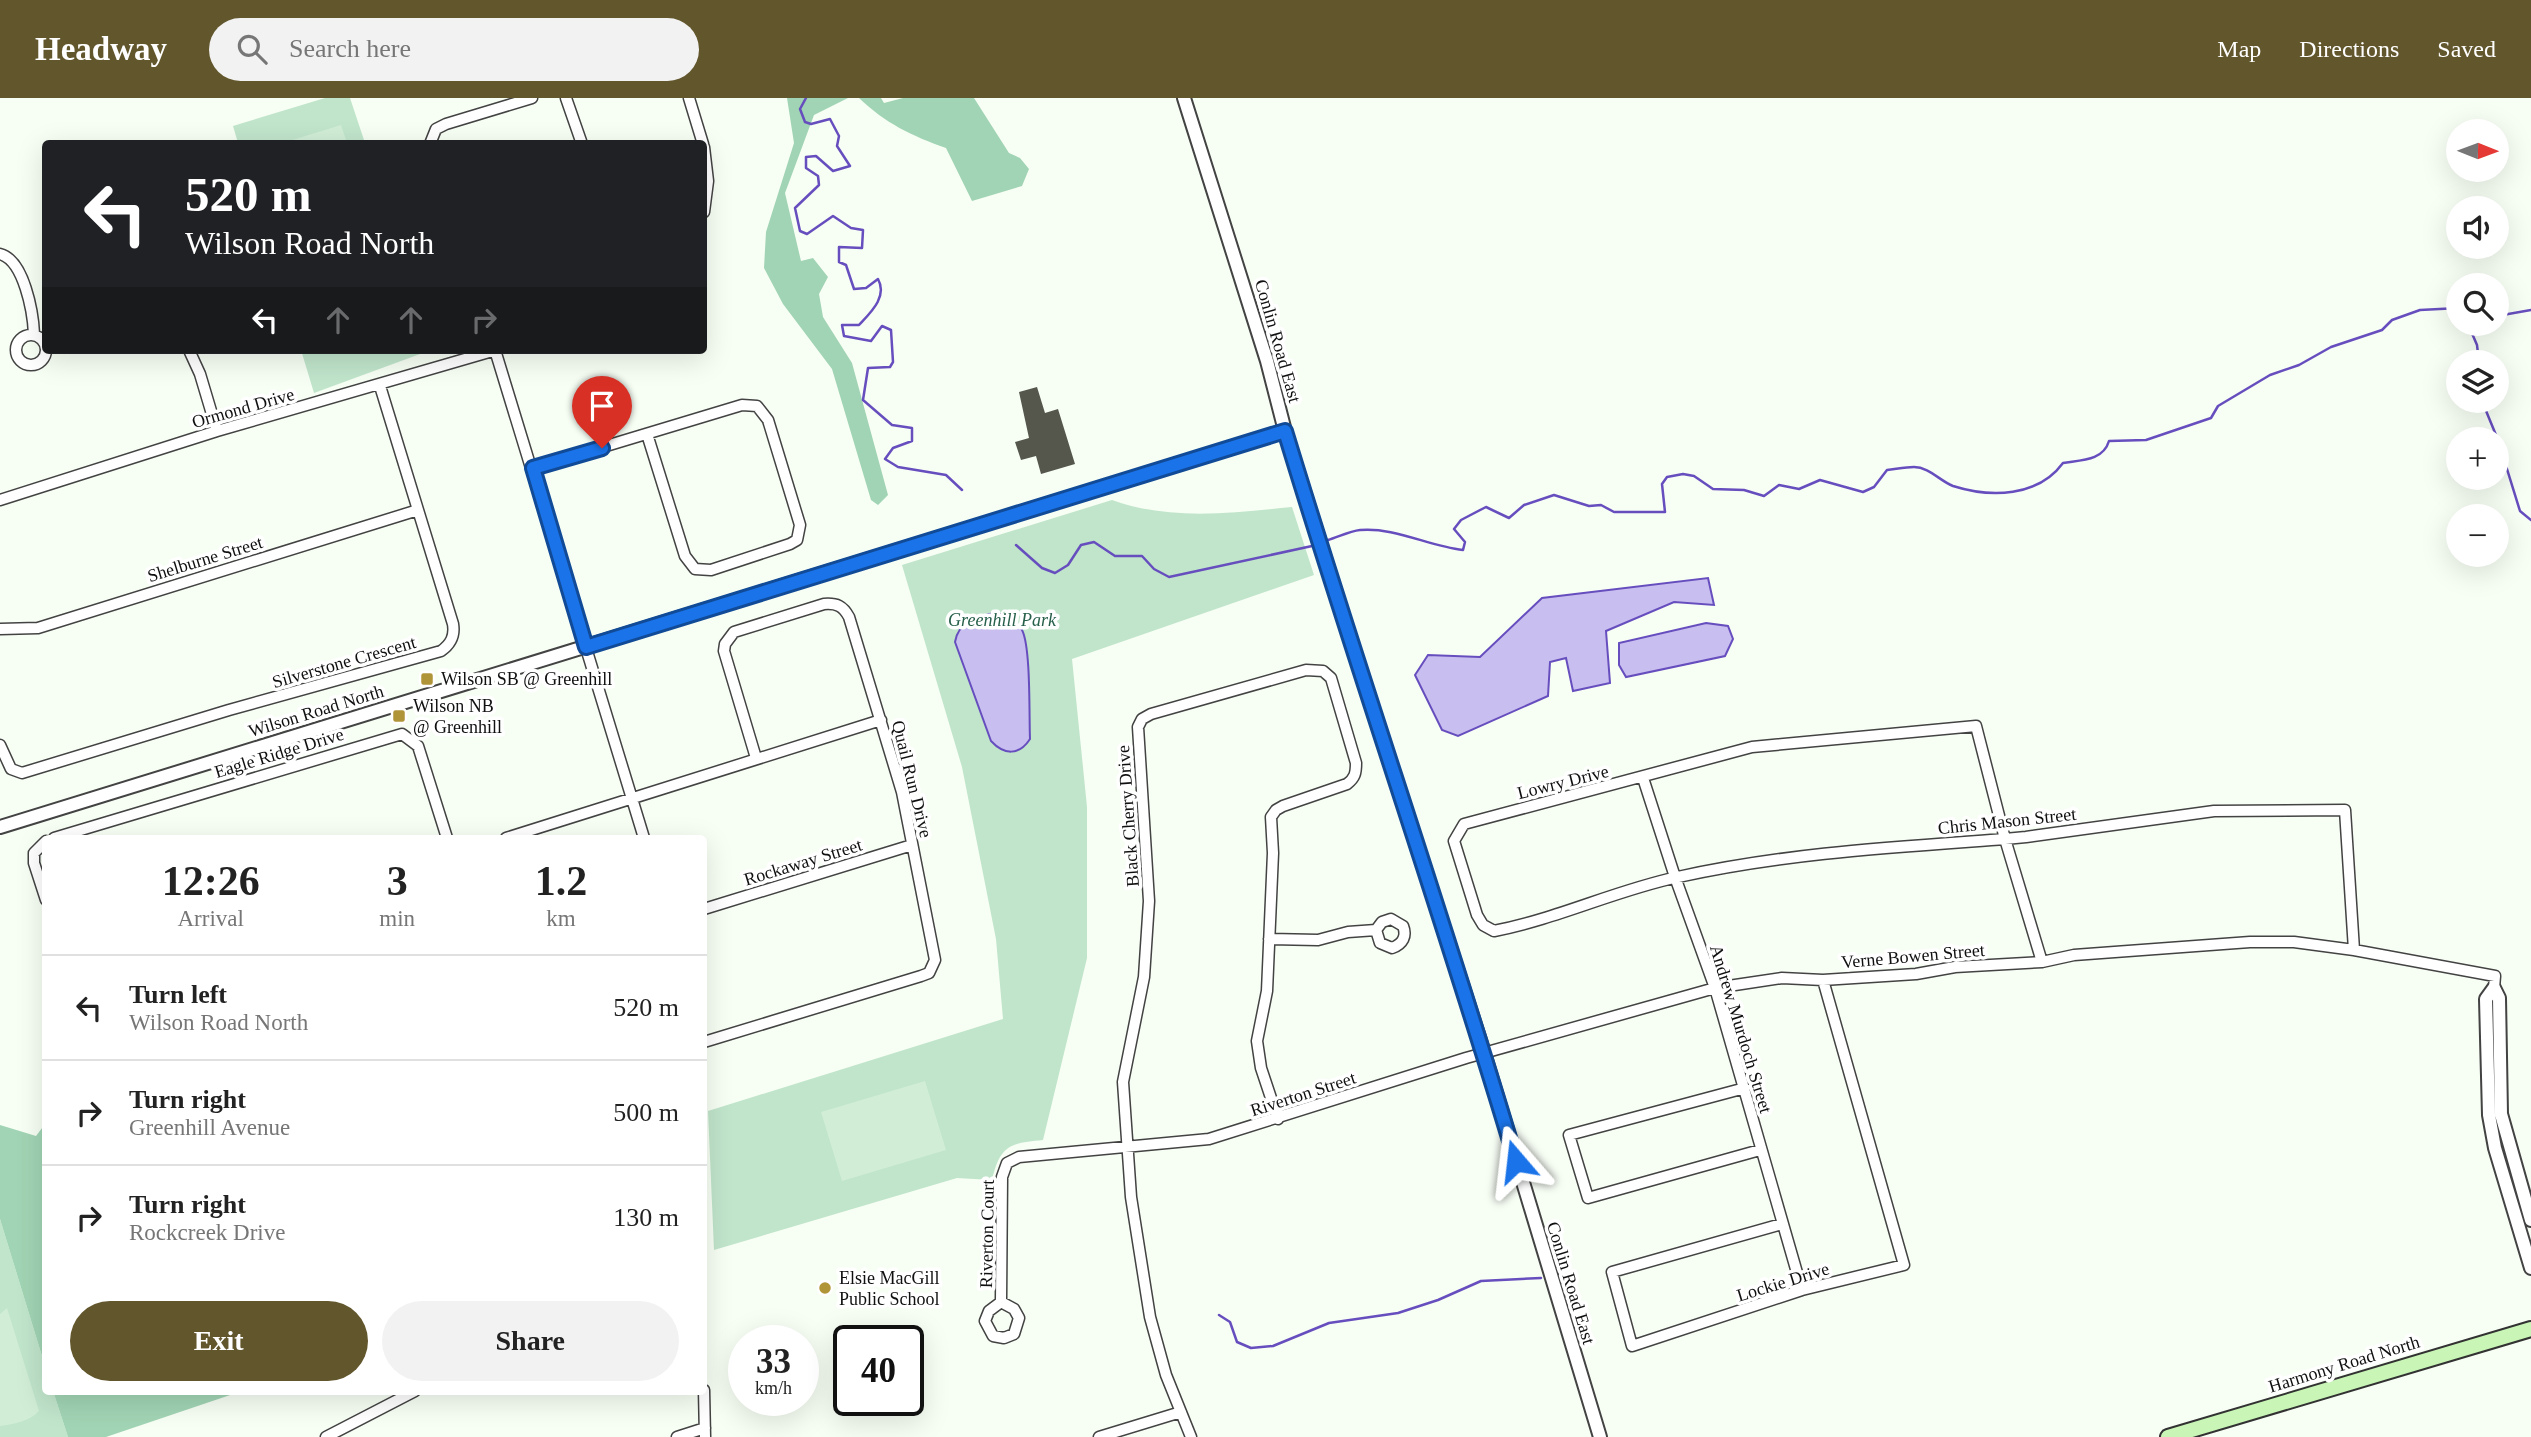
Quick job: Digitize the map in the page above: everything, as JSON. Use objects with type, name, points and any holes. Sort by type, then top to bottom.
[{"type":"main road","name":"Harmony Road North","points":[[2168,1437],[2531,1329]]},
{"type":"street","points":[[432,140],[436,129],[446,124],[531,98]]},
{"type":"street","points":[[566,98],[581,140]]},
{"type":"street","points":[[689,98],[702,140]]},
{"type":"street","name":"Conlin Road East","points":[[1184,98],[1263,348],[1285,431],[1484,1054],[1600,1437]]},
{"type":"street","points":[[0,254],[11,258],[16,264],[30,307],[34,334]]},
{"type":"street","points":[[191,354],[200,374],[217,431]]},
{"type":"street","name":"Ormond Drive","points":[[0,500],[217,431],[483,354]]},
{"type":"street","points":[[497,354],[643,835]]},
{"type":"street","name":"Silverstone Crescent","points":[[0,745],[11,769],[22,773],[229,710],[441,651],[452,640],[453,624],[380,386]]},
{"type":"street","points":[[533,468],[741,405],[757,406],[768,420],[800,525],[797,540],[711,570],[695,569],[685,556],[648,435]]},
{"type":"street","name":"Wilson Road North","points":[[0,827],[1285,431]]},
{"type":"street","name":"Shelburne Street","points":[[0,629],[38,628],[418,510]]},
{"type":"street","name":"Quail Run Drive","points":[[707,1041],[929,973],[935,960],[902,792],[844,608],[834,603],[811,608],[734,632],[724,644],[756,758]]},
{"type":"street","name":"Black Cherry Drive","points":[[1191,1437],[1166,1375],[1150,1317],[1132,1197],[1123,1082],[1144,977],[1149,901],[1138,727],[1142,719],[1151,714],[1306,670],[1316,670],[1331,678],[1356,763],[1356,772],[1347,784],[1283,806],[1271,817],[1267,991],[1257,1041],[1261,1068],[1278,1119]]},
{"type":"street","points":[[516,835],[881,720]]},
{"type":"street","name":"Lowry Drive","points":[[1675,877],[1494,931],[1483,925],[1477,915],[1454,841],[1464,824],[1643,778],[1698,760],[1771,744],[1882,737],[1976,726],[2005,839]]},
{"type":"street","name":"Eagle Ridge Drive","points":[[64,835],[396,734],[409,737],[418,746],[446,835]]},
{"type":"street","name":"Andrew Murdoch Street","points":[[1643,778],[1715,988],[1802,1290]]},
{"type":"street","name":"Chris Mason Street","points":[[1675,877],[1759,860],[2005,839],[2214,811],[2345,810],[2354,950]]},
{"type":"street","points":[[2005,839],[2042,962]]},
{"type":"street","points":[[42,845],[34,853],[34,863],[42,888]]},
{"type":"street","name":"Rockaway Street","points":[[707,908],[912,845]]},
{"type":"street","points":[[1269,939],[1318,940],[1348,932],[1376,930]]},
{"type":"street","name":"Verne Bowen Street","points":[[1484,1054],[1715,988],[1782,978],[1823,980],[2042,962],[2074,955],[2250,942],[2294,942],[2354,950],[2495,982]]},
{"type":"street","name":"Lockie Drive","points":[[1782,1224],[1612,1272],[1632,1346],[1802,1290],[1904,1265],[1823,980]]},
{"type":"street","points":[[2495,982],[2499,998],[2501,1114],[2531,1220]]},
{"type":"street","points":[[2495,982],[2486,999],[2488,1115],[2531,1268]]},
{"type":"street","name":"Riverton Street","points":[[1128,1148],[1209,1139],[1484,1054]]},
{"type":"street","points":[[1745,1088],[1569,1135],[1588,1198],[1760,1150]]},
{"type":"street","name":"Riverton Court","points":[[1001,1302],[1002,1177],[1007,1163],[1019,1157],[1128,1148]]},
{"type":"street","points":[[326,1437],[407,1395]]},
{"type":"street","points":[[677,1437],[705,1432],[704,1395]]},
{"type":"street","points":[[1099,1437],[1181,1412]]},
{"type":"green space","points":[[325,98],[350,98],[364,140],[237,140],[233,126]]},
{"type":"green space","points":[[787,98],[848,98],[814,115],[785,193],[801,261],[813,258],[828,277],[819,294],[823,317],[852,363],[888,495],[878,505],[871,500],[832,369],[783,304],[764,268],[766,232],[794,143]]},
{"type":"green space","points":[[859,98],[881,98],[884,103],[903,98],[974,98],[1009,153],[1020,158],[1029,169],[1022,186],[972,201],[946,148],[900,128]]},
{"type":"green space","points":[[341,125],[346,140],[292,140]]},
{"type":"green space","points":[[302,354],[420,354],[314,393]]},
{"type":"green space","name":"Greenhill Park","points":[[1112,500],[1156,511],[1201,514],[1292,507],[1314,575],[1072,659],[1087,807],[1087,958],[1043,1140],[1008,1148],[999,1160],[992,1180],[957,1178],[714,1250],[708,1111],[1003,1019],[996,939],[962,767],[902,565]]},
{"type":"green space","points":[[925,1081],[946,1150],[842,1181],[821,1112]]},
{"type":"green space","points":[[0,1125],[36,1136],[42,1128],[42,1356],[0,1219]]},
{"type":"green space","points":[[0,1219],[42,1356],[42,1395],[54,1395],[68,1437],[0,1437]]},
{"type":"green space","points":[[7,1308],[39,1411],[27,1420],[0,1426],[0,1314]]},
{"type":"green space","points":[[54,1395],[230,1395],[106,1437],[68,1437]]},
{"type":"shaded area","points":[[1708,578],[1714,605],[1674,602],[1606,631],[1610,683],[1573,691],[1566,658],[1550,662],[1548,696],[1458,736],[1442,730],[1415,675],[1428,655],[1480,657],[1542,598]]},
{"type":"shaded area","points":[[995,613],[1010,618],[1020,626],[1027,651],[1030,739],[1026,745],[1011,752],[1001,749],[991,741],[955,642],[964,625],[975,618]]},
{"type":"shaded area","points":[[1706,623],[1728,626],[1733,639],[1725,656],[1626,677],[1619,665],[1619,643]]},
{"type":"building","points":[[1037,387],[1045,413],[1058,409],[1075,464],[1041,474],[1036,456],[1021,460],[1015,442],[1029,438],[1019,392]]},
{"type":"waterway","points":[[806,98],[800,109],[805,122],[811,124],[830,119],[839,136],[837,146],[850,166],[833,171],[816,156],[806,157],[806,168],[818,176],[819,185],[795,208],[800,231],[807,234],[833,216],[851,228],[863,230],[862,248],[839,247],[839,262],[846,265],[854,289],[866,288],[878,279],[881,292],[876,304],[859,325],[842,325],[844,336],[871,341],[882,326],[891,330],[893,362],[890,367],[868,368],[863,400],[892,425],[912,428],[912,441],[893,448],[885,459],[898,467],[946,475],[962,490]]},
{"type":"waterway","points":[[1328,540],[1356,531],[1373,530],[1463,550],[1465,542],[1454,529],[1461,520],[1486,507],[1509,518],[1524,505],[1554,495],[1589,506],[1601,505],[1614,512],[1665,512],[1662,484],[1667,477],[1683,474],[1694,476],[1713,489],[1744,490],[1764,496],[1779,485],[1799,489],[1820,480],[1863,492],[1874,487],[1887,470],[1914,467],[1925,469],[1953,486],[1968,490],[2013,492],[2041,483],[2063,463],[2097,456],[2109,441],[2146,440],[2211,418],[2218,406],[2270,375],[2299,365],[2331,347],[2382,330],[2392,320],[2420,310],[2446,309]]},
{"type":"waterway","points":[[2509,314],[2531,310]]},
{"type":"waterway","points":[[2473,336],[2478,350]]},
{"type":"waterway","points":[[2487,413],[2520,511],[2531,520]]},
{"type":"waterway","points":[[1016,545],[1042,568],[1055,573],[1068,565],[1081,545],[1094,542],[1115,556],[1142,556],[1154,569],[1169,577],[1312,546]]},
{"type":"waterway","points":[[1219,1315],[1230,1322],[1237,1342],[1251,1348],[1273,1346],[1329,1323],[1398,1313],[1438,1300],[1481,1281],[1541,1278]]},
{"type":"place","name":"Wilson SB @ Greenhill","points":[[427,679]]},
{"type":"place","name":"Wilson NB @ Greenhill","points":[[399,716]]},
{"type":"place","name":"Elsie MacGill Public School","points":[[825,1288]]},
{"type":"route","points":[[602,448],[533,468],[586,647],[1285,431],[1442,918],[1516,1161]]}]
